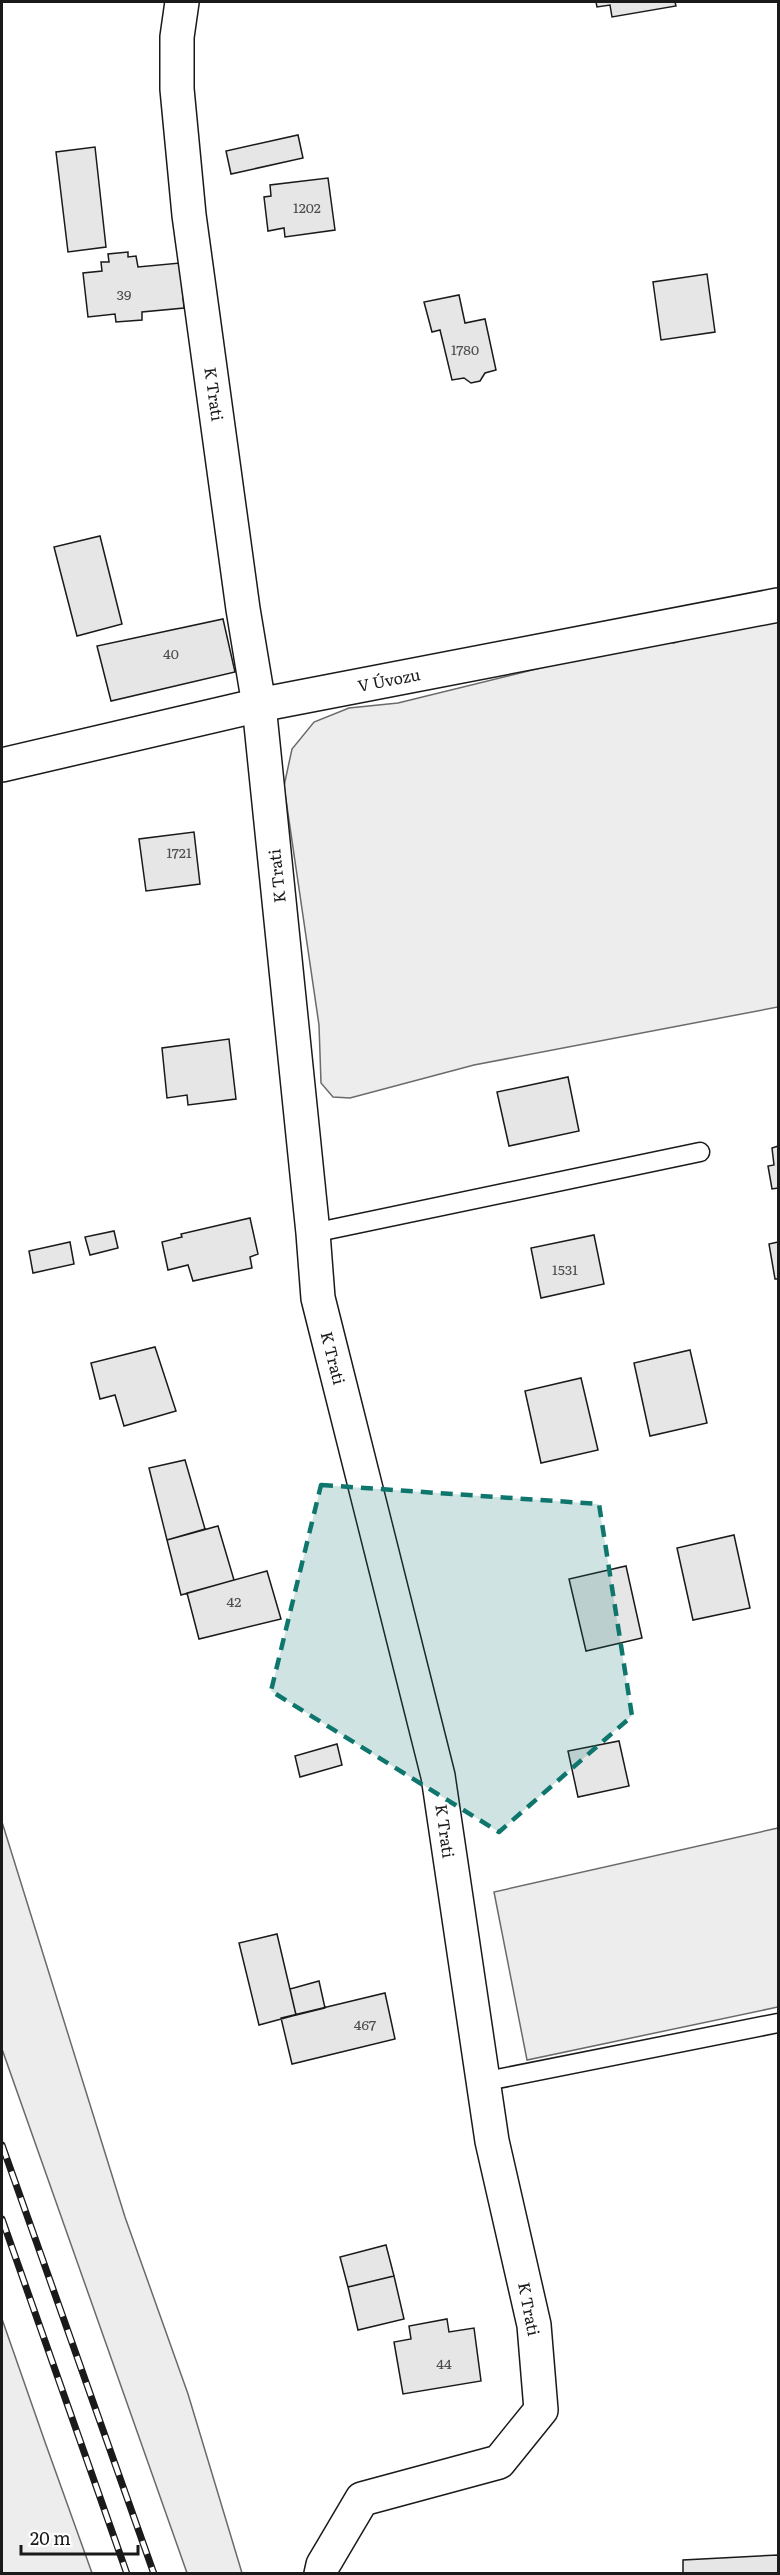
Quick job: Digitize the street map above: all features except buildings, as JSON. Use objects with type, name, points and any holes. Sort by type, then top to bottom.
[{"type":"street","name":"K Trati","points":[[182,2],[177,37],[177,89],[189,215],[243,609],[260,705],[314,1233],[318,1298],[438,1776],[492,2141],[534,2325],[541,2410],[499,2462],[362,2499],[323,2565],[321,2574]]},
{"type":"street","name":"V Úvozu","points":[[2,765],[260,705],[778,605]]},
{"type":"lane","points":[[314,1233],[700,1152]]},
{"type":"lane","points":[[482,2082],[778,2023]]},
{"type":"highlighted area","points":[[321,1485],[599,1504],[632,1716],[499,1832],[271,1691]]},
{"type":"shaded area","points":[[778,620],[778,1007],[474,1065],[350,1098],[333,1097],[321,1083],[319,1025],[284,786],[292,749],[314,722],[349,708],[398,703],[650,641],[674,643],[705,632]]},
{"type":"shaded area","points":[[2,1822],[125,2217],[188,2394],[242,2573],[187,2573],[2,2049]]},
{"type":"shaded area","points":[[778,1828],[778,2007],[527,2060],[494,1892]]},
{"type":"shaded area","points":[[2,2319],[45,2442],[92,2573],[2,2573]]},
{"type":"railway","points":[[2,2145],[154,2574]]},
{"type":"railway","points":[[2,2219],[127,2574]]}]
